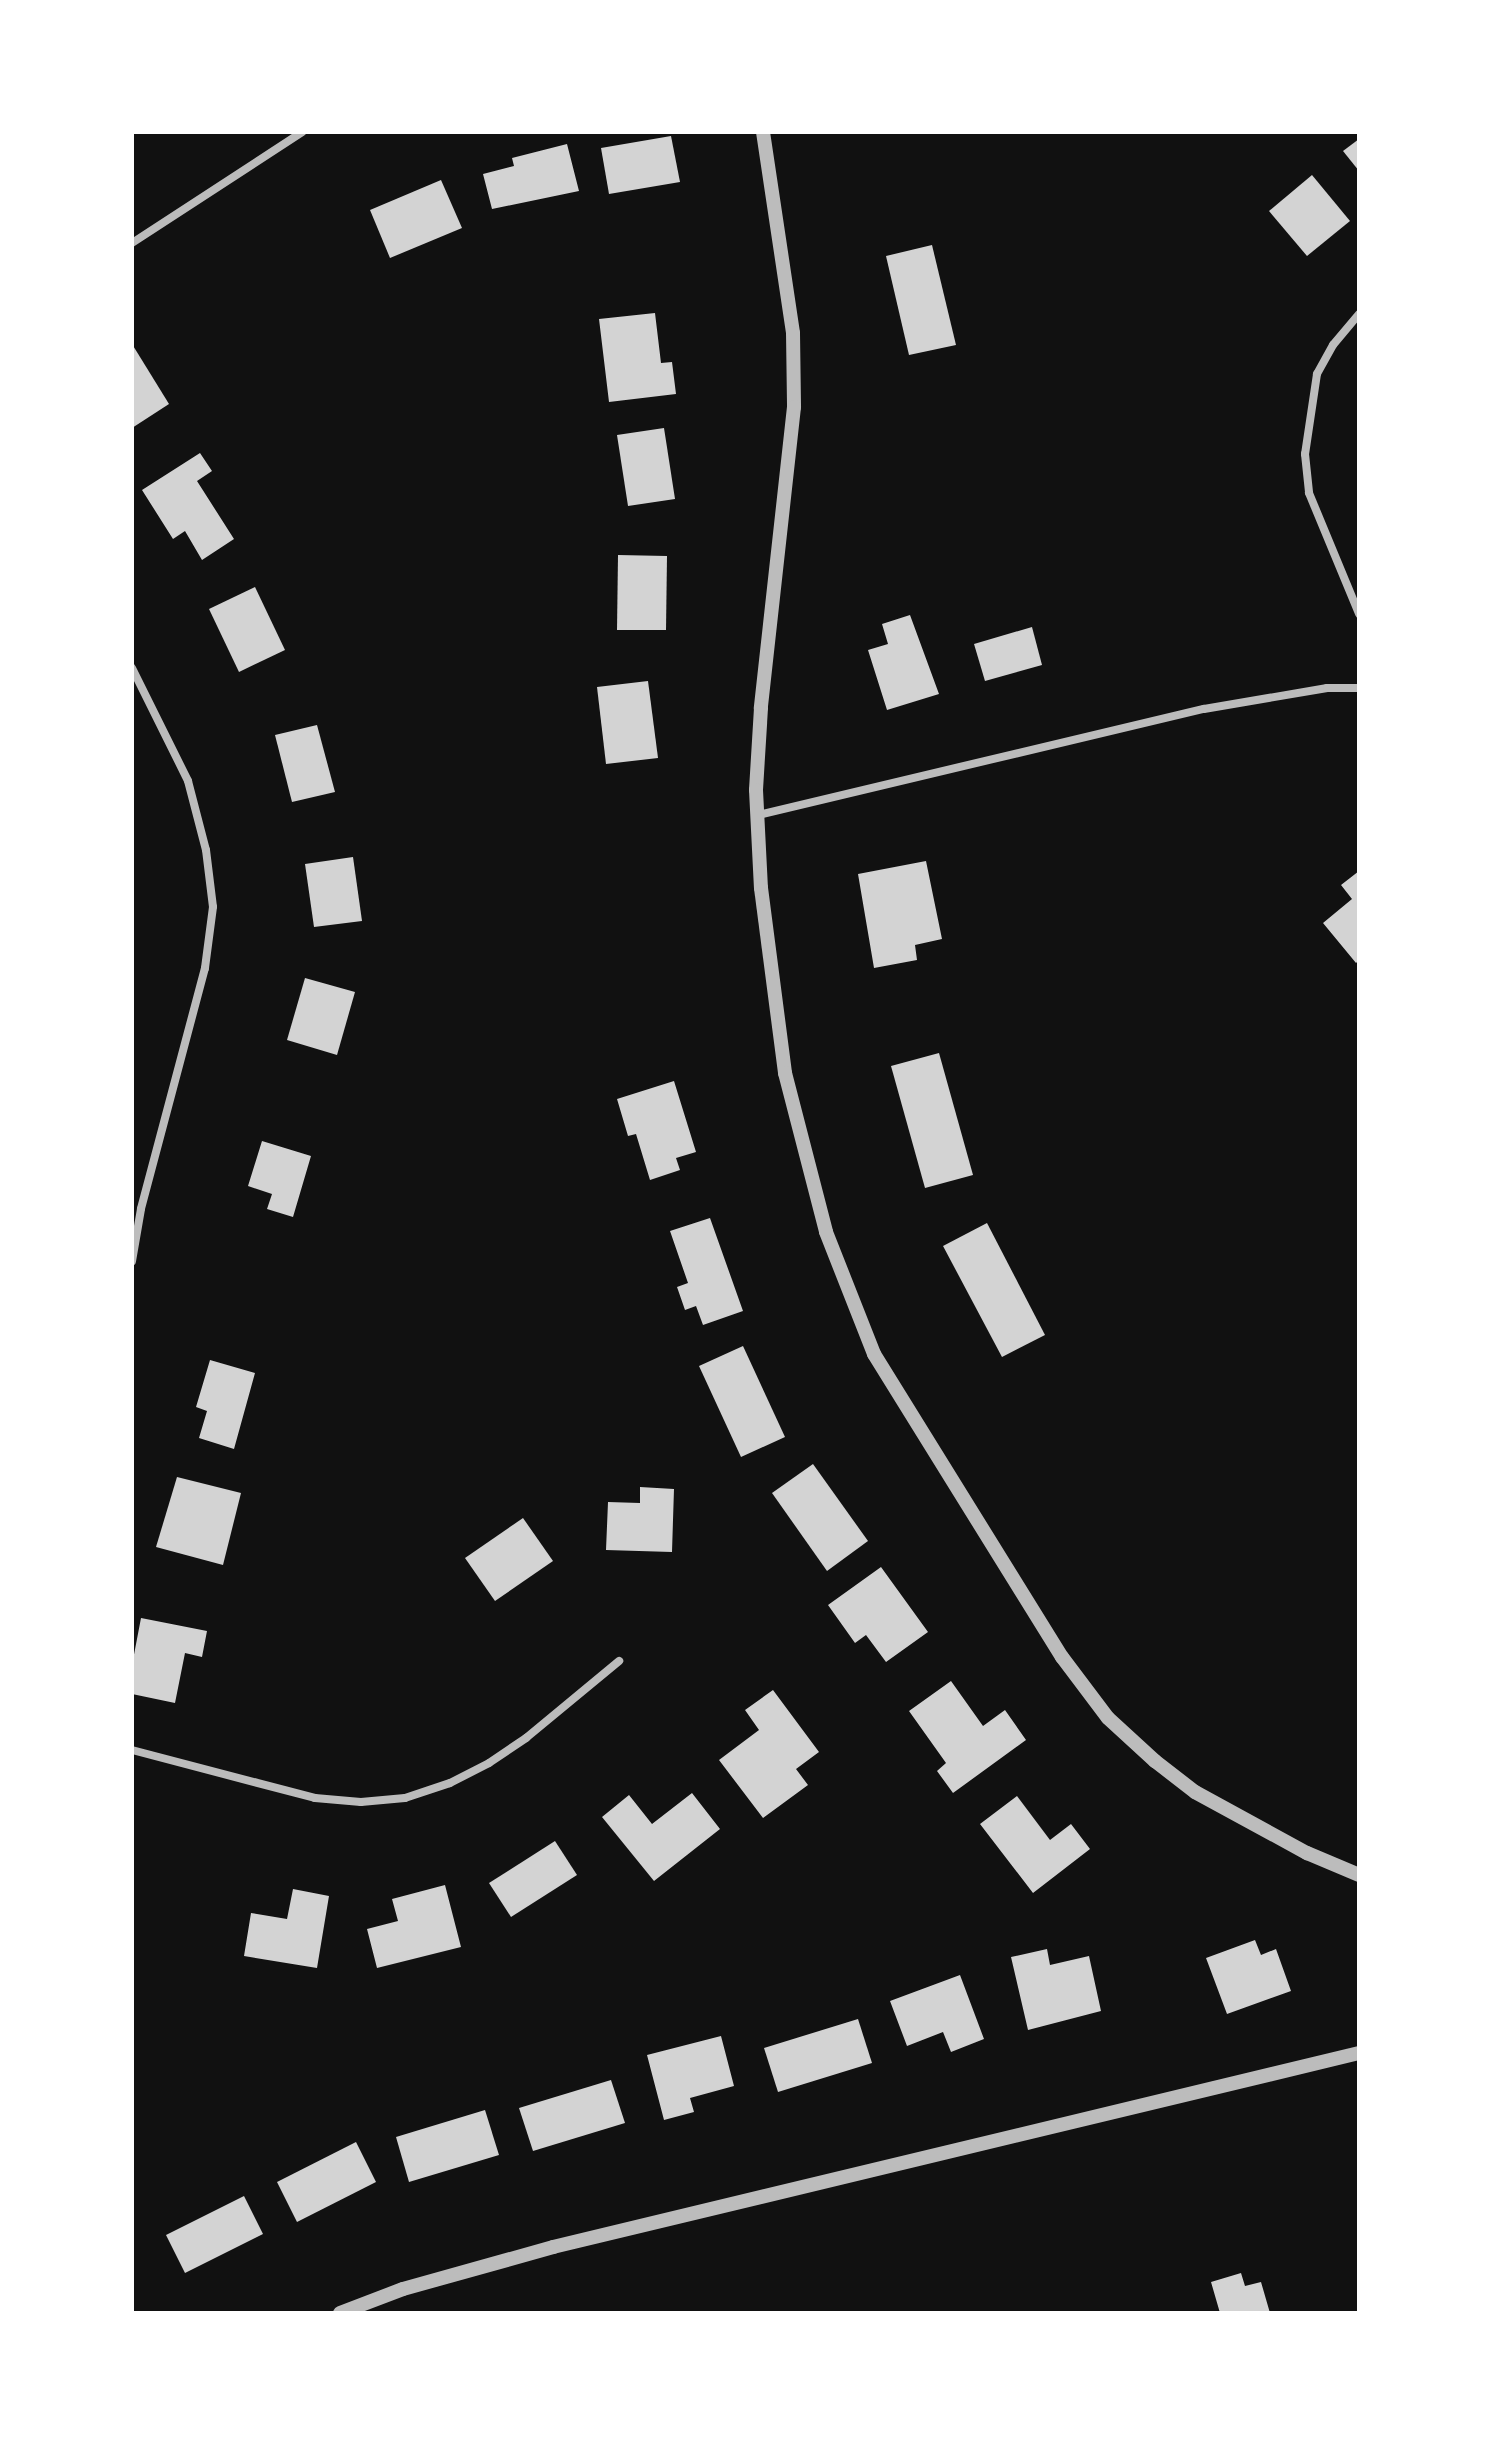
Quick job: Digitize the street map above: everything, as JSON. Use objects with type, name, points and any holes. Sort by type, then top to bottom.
[{"type":"street","points":[[132,243],[302,132]]},
{"type":"street","points":[[763,132],[793,333],[794,407],[761,708],[758,815],[761,888],[785,1073],[826,1232],[850,1301],[874,1354],[1062,1657],[1108,1718],[1195,1792],[1307,1853],[1359,1875]]},
{"type":"street","points":[[1359,314],[1333,345],[1317,374],[1305,454],[1309,493],[1329,550],[1359,614]]},
{"type":"street","points":[[132,668],[188,781],[206,850],[213,907],[205,968],[137,1208],[132,1261]]},
{"type":"street","points":[[758,815],[1204,709],[1327,688],[1359,688]]},
{"type":"street","points":[[132,1750],[315,1798],[361,1802],[405,1798],[450,1783],[489,1763],[526,1738],[619,1661]]},
{"type":"street","points":[[340,2313],[403,2289],[553,2247],[1359,2053]]},
{"type":"building","points":[[671,136],[680,182],[609,194],[601,148]]},
{"type":"building","points":[[1359,139],[1359,171],[1343,151]]},
{"type":"building","points":[[567,144],[579,191],[492,209],[483,174],[514,166],[512,158]]},
{"type":"building","points":[[1312,175],[1350,221],[1307,256],[1269,211]]},
{"type":"building","points":[[441,180],[462,228],[390,258],[370,210]]},
{"type":"building","points":[[932,245],[956,345],[909,355],[886,256]]},
{"type":"building","points":[[655,313],[661,363],[672,362],[676,394],[609,402],[599,319]]},
{"type":"building","points":[[132,344],[169,404],[132,428]]},
{"type":"building","points":[[664,428],[675,499],[628,506],[617,435]]},
{"type":"building","points":[[200,453],[212,471],[197,481],[234,539],[202,560],[185,531],[173,539],[142,490]]},
{"type":"building","points":[[618,555],[667,556],[666,630],[617,630]]},
{"type":"building","points":[[255,587],[285,650],[239,672],[209,609]]},
{"type":"building","points":[[910,615],[939,694],[887,710],[868,650],[888,644],[882,624]]},
{"type":"building","points":[[1032,627],[1042,665],[985,681],[974,644]]},
{"type":"building","points":[[648,681],[658,758],[606,764],[597,687]]},
{"type":"building","points":[[317,725],[335,792],[292,802],[275,735]]},
{"type":"building","points":[[353,857],[362,921],[314,927],[305,864]]},
{"type":"building","points":[[926,861],[942,939],[915,945],[917,960],[874,968],[858,874]]},
{"type":"building","points":[[1359,871],[1359,960],[1356,963],[1323,923],[1352,899],[1341,885]]},
{"type":"building","points":[[305,978],[355,992],[337,1055],[287,1040]]},
{"type":"building","points":[[939,1053],[973,1175],[925,1188],[891,1066]]},
{"type":"building","points":[[674,1081],[696,1152],[676,1158],[680,1170],[650,1180],[636,1134],[628,1136],[617,1099]]},
{"type":"building","points":[[262,1141],[311,1156],[293,1217],[267,1209],[272,1194],[248,1186]]},
{"type":"building","points":[[710,1218],[743,1311],[703,1325],[696,1306],[685,1310],[677,1287],[688,1283],[670,1231]]},
{"type":"building","points":[[987,1223],[1045,1335],[1002,1357],[943,1246]]},
{"type":"building","points":[[743,1346],[785,1437],[741,1457],[699,1366]]},
{"type":"building","points":[[210,1360],[255,1373],[234,1449],[199,1438],[207,1411],[196,1407]]},
{"type":"building","points":[[813,1464],[868,1541],[827,1571],[772,1493]]},
{"type":"building","points":[[177,1477],[241,1493],[223,1565],[156,1547]]},
{"type":"building","points":[[640,1487],[674,1489],[672,1552],[606,1550],[608,1502],[640,1503]]},
{"type":"building","points":[[523,1518],[553,1561],[495,1601],[465,1558]]},
{"type":"building","points":[[881,1567],[928,1632],[886,1662],[866,1635],[855,1643],[828,1605]]},
{"type":"building","points":[[141,1618],[207,1631],[202,1657],[185,1653],[175,1703],[132,1694],[132,1665]]},
{"type":"building","points":[[951,1681],[983,1726],[1005,1710],[1026,1740],[953,1793],[937,1771],[946,1763],[909,1711]]},
{"type":"building","points":[[773,1690],[819,1752],[796,1769],[808,1785],[763,1818],[719,1760],[759,1730],[745,1710]]},
{"type":"building","points":[[692,1793],[720,1829],[654,1881],[602,1817],[629,1795],[652,1824]]},
{"type":"building","points":[[1017,1796],[1050,1840],[1071,1824],[1090,1849],[1033,1893],[980,1824]]},
{"type":"building","points":[[555,1841],[577,1875],[511,1917],[489,1883]]},
{"type":"building","points":[[445,1885],[461,1947],[377,1968],[367,1929],[398,1921],[392,1899]]},
{"type":"building","points":[[293,1889],[329,1896],[317,1968],[244,1956],[251,1913],[287,1919]]},
{"type":"building","points":[[1255,1940],[1261,1955],[1276,1949],[1291,1991],[1227,2014],[1206,1958]]},
{"type":"building","points":[[1047,1949],[1050,1965],[1089,1956],[1101,2011],[1028,2030],[1011,1957]]},
{"type":"building","points":[[960,1975],[984,2039],[951,2052],[943,2032],[907,2046],[890,2001]]},
{"type":"building","points":[[858,2019],[872,2063],[778,2092],[764,2048]]},
{"type":"building","points":[[721,2036],[734,2086],[690,2098],[694,2112],[664,2120],[647,2055]]},
{"type":"building","points":[[611,2080],[625,2123],[533,2151],[519,2108]]},
{"type":"building","points":[[485,2110],[499,2155],[409,2182],[396,2137]]},
{"type":"building","points":[[356,2142],[376,2182],[297,2222],[277,2182]]},
{"type":"building","points":[[244,2196],[263,2234],[185,2273],[166,2235]]},
{"type":"building","points":[[1241,2273],[1245,2286],[1261,2282],[1270,2313],[1220,2313],[1211,2282]]}]
